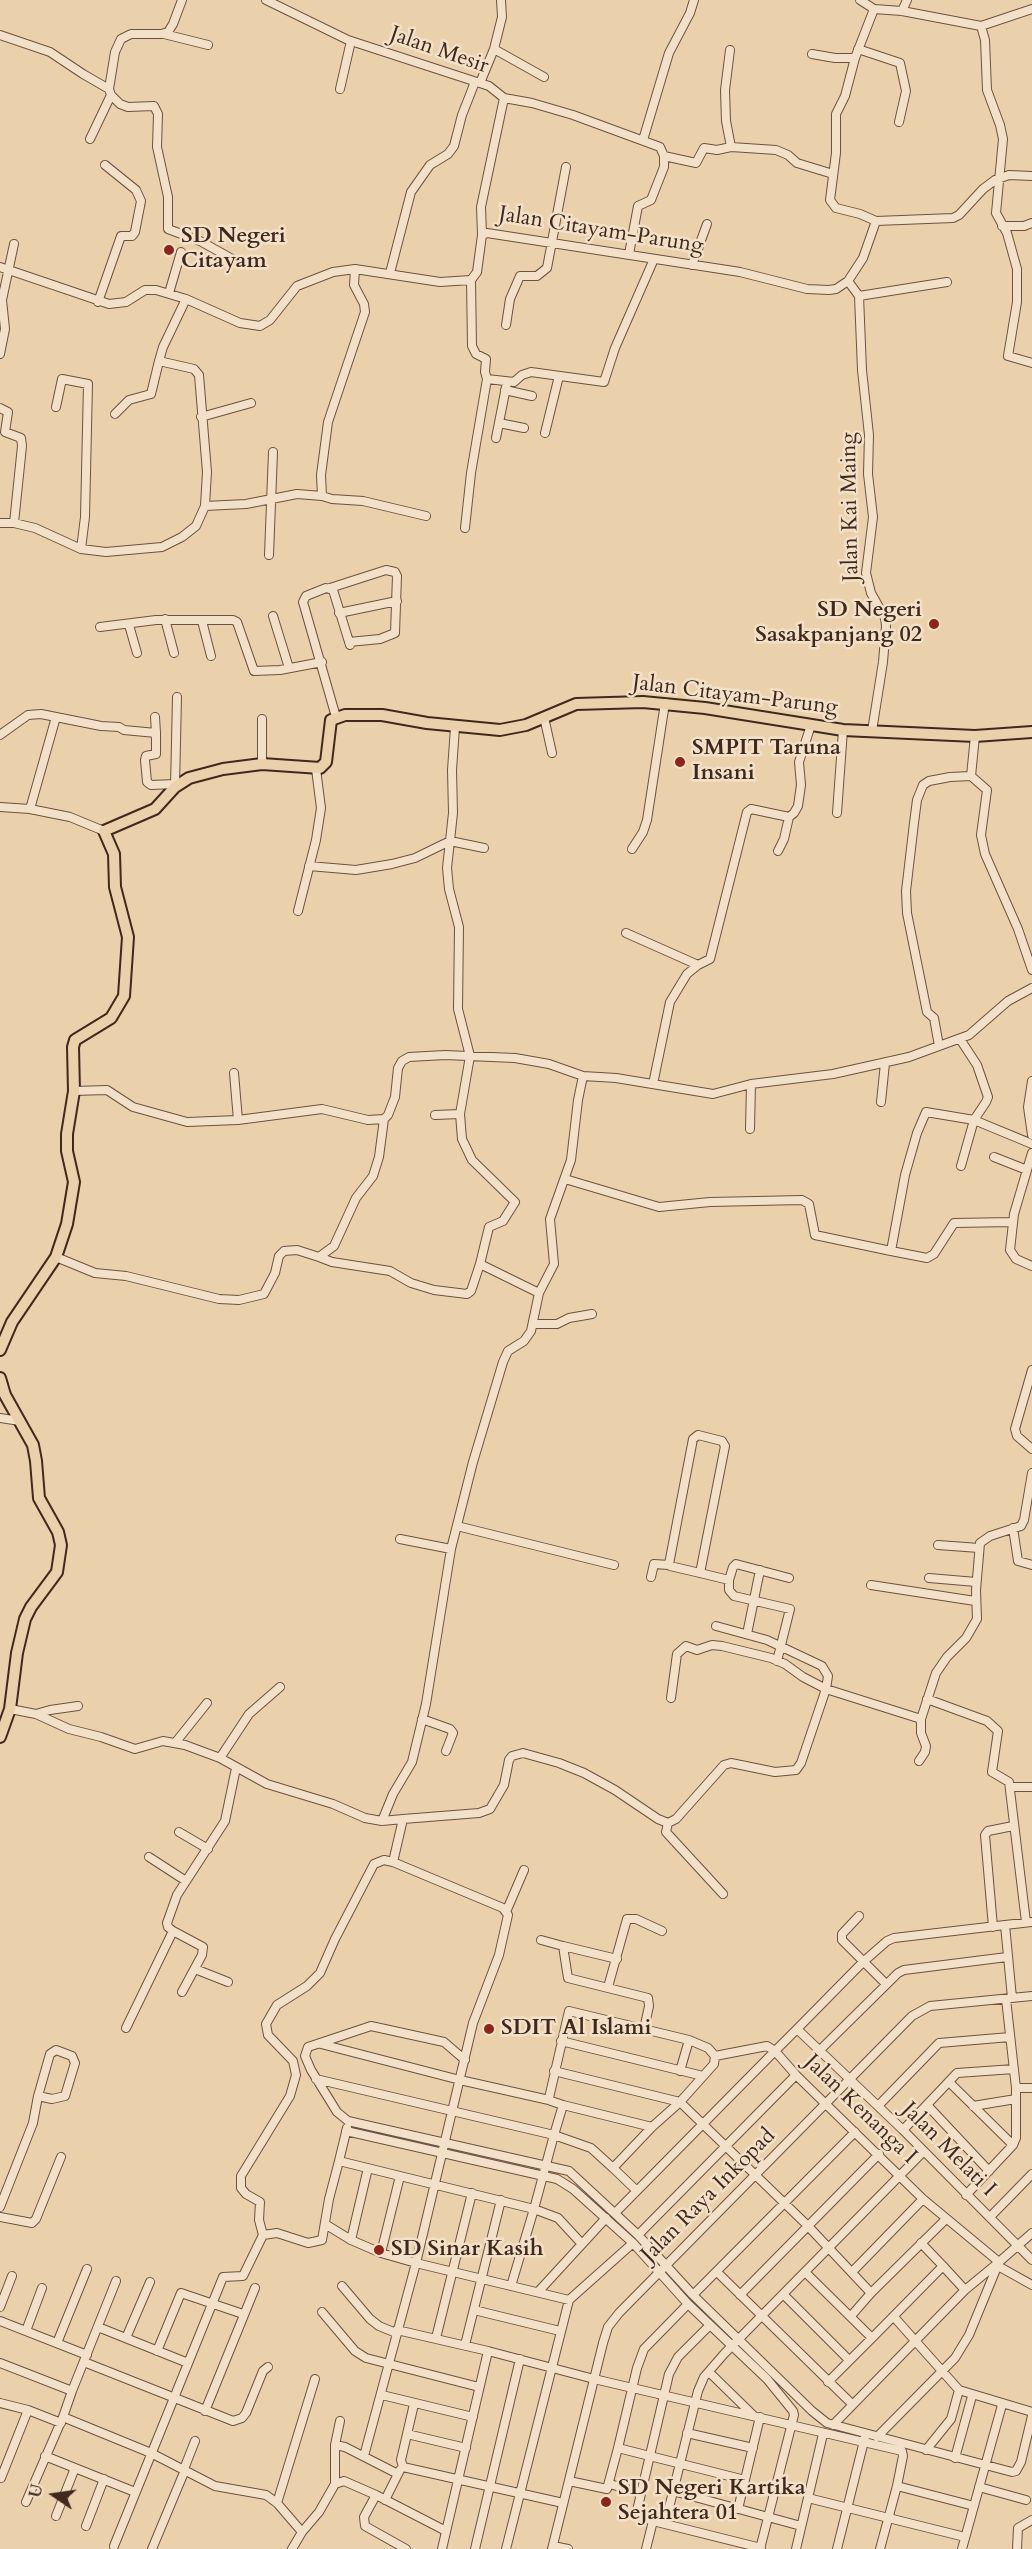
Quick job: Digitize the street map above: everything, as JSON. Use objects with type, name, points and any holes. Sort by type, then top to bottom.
[{"type":"main road","name":"Jalan Citayam-Parung","points":[[336,717],[382,715],[455,727],[508,730],[566,708],[586,703],[665,703],[843,730],[975,736],[1032,732]]},
{"type":"main road","points":[[0,1350],[12,1322],[56,1257],[65,1232],[72,1195],[73,1171],[67,1151],[67,1134],[74,1091],[73,1047],[75,1040],[111,1018],[121,1004],[126,983],[128,937],[115,887],[114,854],[104,831],[155,809],[175,786],[189,778],[262,764],[316,769],[326,762],[330,723],[336,717]]},
{"type":"main road","points":[[0,1378],[5,1395],[35,1453],[39,1498],[58,1532],[61,1554],[57,1572],[25,1619],[17,1653],[10,1709],[0,1737]]},
{"type":"street","points":[[164,34],[173,24],[182,0]]},
{"type":"street","name":"Jalan Mesir","points":[[266,0],[351,41],[489,86],[504,98],[481,207],[482,235]]},
{"type":"street","points":[[390,273],[411,192],[430,165],[448,154],[454,146],[462,115],[494,49],[502,17],[501,0]]},
{"type":"street","points":[[643,140],[669,53],[690,13],[694,0]]},
{"type":"street","points":[[860,0],[874,9],[902,11],[981,26],[1032,9]]},
{"type":"street","points":[[902,11],[907,0]]},
{"type":"street","points":[[874,9],[857,53],[845,96],[836,114],[836,153],[830,195],[833,206],[876,221],[953,218],[962,213],[988,185],[1000,177],[1023,174],[1032,176]]},
{"type":"street","points":[[981,26],[985,40],[987,90],[1003,139],[996,213],[1016,261],[1018,284],[1008,356],[1032,363]]},
{"type":"street","points":[[90,139],[110,92],[117,46],[121,39],[131,34],[164,34],[208,45]]},
{"type":"street","points":[[0,35],[50,52],[110,92],[120,104],[128,107],[149,105],[157,109],[157,147],[168,197],[168,229],[200,241],[236,261]]},
{"type":"street","points":[[340,89],[351,41]]},
{"type":"street","points":[[494,49],[544,77]]},
{"type":"street","points":[[730,50],[725,90],[726,121],[731,147]]},
{"type":"street","points":[[812,54],[835,58],[857,53],[900,63],[906,91],[899,122]]},
{"type":"street","points":[[504,98],[532,103],[573,115],[657,145],[663,156],[664,167],[651,201],[638,206],[629,254]]},
{"type":"street","points":[[663,156],[696,163],[704,148],[777,150],[788,155],[797,163],[833,174]]},
{"type":"street","points":[[98,302],[121,236],[132,236],[135,232],[141,201],[136,190],[105,165]]},
{"type":"street","points":[[506,325],[510,299],[516,281],[520,276],[537,276],[545,272],[566,167]]},
{"type":"street","points":[[876,221],[863,258],[848,281],[859,296],[947,282]]},
{"type":"street","points":[[1002,226],[1024,226],[1032,223]]},
{"type":"street","points":[[692,265],[707,224]]},
{"type":"street","name":"Jalan Citayam-Parung","points":[[488,379],[485,376],[486,358],[476,354],[472,346],[471,280],[477,272],[482,235],[491,233],[550,245],[629,254],[740,272],[807,289],[836,289],[848,281]]},
{"type":"street","points":[[0,354],[5,329],[2,300],[4,268],[14,244]]},
{"type":"street","points":[[169,293],[181,252]]},
{"type":"street","points":[[506,386],[531,372],[604,382],[615,348],[654,258]]},
{"type":"street","points":[[4,268],[98,302],[108,304],[126,302],[149,290],[169,293],[186,299],[240,323],[260,326],[270,320],[297,286],[318,276],[355,268],[440,282],[471,280]]},
{"type":"street","points":[[322,496],[321,475],[328,422],[365,312],[364,304],[354,285],[355,268]]},
{"type":"street","name":"Jalan Kai Maing","points":[[859,296],[862,370],[869,435],[868,474],[873,517],[866,573],[871,593],[885,618],[886,626],[884,662],[872,731]]},
{"type":"street","points":[[115,414],[129,400],[151,394],[163,347],[186,299]]},
{"type":"street","points":[[0,523],[14,523],[35,528],[81,549],[106,552],[155,549],[170,544],[193,531],[205,506],[207,472],[197,370],[159,361]]},
{"type":"street","points":[[545,433],[559,376]]},
{"type":"street","points":[[56,407],[62,379],[88,384],[86,517],[81,549]]},
{"type":"street","points":[[465,528],[471,473],[488,379],[532,396]]},
{"type":"street","points":[[495,438],[506,386]]},
{"type":"street","points":[[201,417],[250,403]]},
{"type":"street","points":[[0,408],[8,412],[5,432],[21,438],[14,523]]},
{"type":"street","points":[[499,423],[524,428]]},
{"type":"street","points":[[269,555],[273,452]]},
{"type":"street","points":[[205,506],[246,504],[297,494],[322,496],[332,500],[363,501],[426,516]]},
{"type":"street","points":[[330,588],[333,590],[350,643],[392,636],[395,630],[397,576],[391,570],[347,581],[310,594],[303,599],[336,717]]},
{"type":"street","points":[[339,613],[397,601]]},
{"type":"street","points":[[273,616],[289,668]]},
{"type":"street","points":[[100,627],[165,620],[237,622],[254,671],[322,662]]},
{"type":"street","points":[[165,620],[174,653]]},
{"type":"street","points":[[202,621],[211,656]]},
{"type":"street","points":[[129,625],[137,653]]},
{"type":"street","points":[[155,717],[156,754],[146,756],[147,782],[175,786],[177,697]]},
{"type":"street","points":[[632,849],[643,832],[647,820],[665,703]]},
{"type":"street","points":[[0,735],[23,716],[41,714],[156,734]]},
{"type":"street","points":[[30,809],[56,717]]},
{"type":"street","points":[[544,717],[552,753]]},
{"type":"street","points":[[262,719],[262,764]]},
{"type":"street","points":[[778,851],[789,817],[798,806],[801,785],[799,762],[811,725]]},
{"type":"street","points":[[56,1257],[95,1273],[126,1276],[229,1300],[258,1297],[264,1294],[275,1273],[279,1256],[284,1251],[297,1250],[332,1262],[390,1271],[411,1283],[434,1290],[467,1293],[471,1291],[489,1227],[503,1221],[515,1202],[472,1160],[462,1138],[460,1114],[470,1056],[458,1009],[459,936],[448,880],[455,727]]},
{"type":"street","points":[[837,813],[843,730]]},
{"type":"street","points":[[971,776],[975,736]]},
{"type":"street","points":[[298,911],[321,808],[316,769]]},
{"type":"street","points":[[939,1046],[934,1018],[927,1012],[907,913],[906,891],[917,800],[923,785],[929,781],[971,776],[987,790],[981,835],[985,854],[1018,929],[1032,970]]},
{"type":"street","points":[[0,807],[30,809],[70,817],[104,831]]},
{"type":"street","points":[[653,1084],[670,1002],[687,974],[710,959],[713,952],[747,812],[752,809],[789,817]]},
{"type":"street","points":[[309,866],[356,870],[392,864],[415,858],[450,841],[484,848]]},
{"type":"street","points":[[626,933],[698,965]]},
{"type":"street","points":[[319,1257],[334,1246],[356,1198],[373,1176],[379,1157],[384,1119],[392,1108],[398,1068],[402,1062],[419,1055],[503,1057],[540,1062],[583,1076],[713,1094],[751,1084],[819,1077],[885,1063],[939,1046],[960,1039],[977,1028],[1008,1001],[1032,988]]},
{"type":"street","points":[[960,1039],[977,1065],[988,1097],[974,1120],[961,1166]]},
{"type":"street","points":[[881,1102],[885,1063]]},
{"type":"street","points":[[234,1073],[238,1120]]},
{"type":"street","points":[[382,1821],[393,1794],[412,1762],[440,1626],[451,1549],[473,1462],[505,1356],[528,1337],[539,1293],[554,1263],[550,1219],[566,1179],[573,1149],[583,1076]]},
{"type":"street","points":[[1032,1081],[1028,1107],[1032,1135]]},
{"type":"street","points":[[750,1129],[751,1084]]},
{"type":"street","points":[[74,1091],[107,1090],[133,1107],[188,1122],[238,1120],[322,1109],[368,1120],[384,1119]]},
{"type":"street","points":[[891,1251],[905,1175],[926,1112],[974,1120],[1032,1144]]},
{"type":"street","points":[[435,1115],[460,1114]]},
{"type":"street","points":[[1032,1153],[1012,1222],[1011,1254],[1016,1259],[1032,1266]]},
{"type":"street","points":[[994,1157],[1027,1170]]},
{"type":"street","points":[[566,1179],[659,1207],[710,1202],[798,1199],[809,1204],[815,1235],[927,1258],[934,1254],[954,1223],[1012,1222]]},
{"type":"street","points":[[480,1264],[539,1293]]},
{"type":"street","points":[[533,1324],[557,1324],[574,1317],[592,1314]]},
{"type":"street","points":[[1032,1370],[1029,1391],[1015,1433],[1032,1449]]},
{"type":"street","points":[[0,1418],[20,1421]]},
{"type":"street","points":[[669,1565],[693,1439],[698,1435],[710,1437],[722,1441],[725,1446],[700,1573]]},
{"type":"street","points":[[919,1761],[926,1746],[921,1733],[921,1719],[940,1665],[966,1638],[975,1624],[978,1609],[975,1601],[976,1582],[981,1541],[1019,1527],[1024,1520],[1032,1473]]},
{"type":"street","points":[[457,1526],[614,1565]]},
{"type":"street","points":[[1013,1528],[1018,1561],[1032,1565]]},
{"type":"street","points":[[400,1539],[451,1549]]},
{"type":"street","points":[[938,1545],[979,1548]]},
{"type":"street","points":[[651,1577],[654,1564],[669,1565],[729,1580]]},
{"type":"street","points":[[777,1661],[790,1609],[754,1602],[730,1594],[729,1580],[736,1564],[789,1578]]},
{"type":"street","points":[[747,1634],[760,1570]]},
{"type":"street","points":[[929,1578],[976,1582]]},
{"type":"street","points":[[871,1585],[975,1601]]},
{"type":"street","points":[[10,1709],[36,1714],[69,1730],[101,1737],[135,1749],[163,1741],[175,1743],[220,1758],[267,1784],[333,1804],[365,1818],[382,1821],[479,1813],[490,1809],[504,1785],[509,1760],[512,1756],[523,1753],[584,1773],[668,1823],[676,1819],[724,1765],[731,1763],[776,1772],[796,1770],[801,1763],[826,1689],[828,1676],[825,1669],[782,1646],[716,1626]]},
{"type":"street","points":[[671,1698],[677,1654],[686,1646],[691,1650],[697,1650],[722,1646],[777,1661],[826,1689],[921,1719]]},
{"type":"street","points":[[220,1758],[249,1714],[280,1687]]},
{"type":"street","points":[[715,2056],[767,2046],[775,2051],[883,1943],[894,1938],[1029,1922],[1013,1826],[1010,1788],[1007,1779],[993,1775],[992,1772],[998,1735],[996,1727],[987,1721],[927,1699]]},
{"type":"street","points":[[175,1743],[207,1703]]},
{"type":"street","points":[[36,1714],[78,1706]]},
{"type":"street","points":[[422,1719],[450,1729],[453,1733],[446,1750]]},
{"type":"street","points":[[182,1992],[195,1969],[203,1947],[168,1927],[168,1916],[186,1881],[220,1830],[228,1812],[236,1768]]},
{"type":"street","points":[[1010,1788],[1032,1788]]},
{"type":"street","points":[[393,1862],[403,1818]]},
{"type":"street","points":[[668,1823],[666,1832],[723,1894]]},
{"type":"street","points":[[993,1927],[985,1835],[988,1831],[1013,1826]]},
{"type":"street","points":[[179,1832],[208,1849]]},
{"type":"street","points":[[149,1857],[186,1881]]},
{"type":"street","points":[[114,2546],[223,2277],[240,2277],[245,2274],[263,2235],[259,2220],[260,2202],[246,2194],[240,2183],[241,2176],[290,2096],[296,2075],[293,2061],[268,2035],[266,2024],[277,2005],[307,1986],[320,1973],[335,1938],[374,1864],[384,1860],[438,1879],[503,1908],[508,1923],[500,1955],[476,2013],[416,2263],[364,2456]]},
{"type":"street","points":[[506,1912],[524,1870]]},
{"type":"street","points":[[859,1916],[842,1933],[841,1938],[886,1984]]},
{"type":"street","points":[[608,1988],[627,1919],[636,1919],[662,1931]]},
{"type":"street","points":[[966,2195],[1013,2145],[1017,2135],[1005,1926]]},
{"type":"street","points":[[126,2028],[173,1931]]},
{"type":"street","points":[[541,1940],[617,1959]]},
{"type":"street","points":[[563,1946],[568,1978],[648,1998],[649,2006],[644,2028]]},
{"type":"street","points":[[820,2050],[886,1984],[904,1970],[1007,1957]]},
{"type":"street","points":[[195,1969],[228,1982]]},
{"type":"street","name":"Jalan Raya Inkopad","points":[[553,2547],[608,2327],[754,2175],[918,2011],[930,2006],[1032,1996]]},
{"type":"street","points":[[549,2100],[569,2011],[644,2028],[689,2040],[708,2048],[715,2056],[714,2064],[680,2102],[652,2127],[613,2168]]},
{"type":"street","points":[[465,2060],[444,2042],[371,2026],[308,2047],[304,2056],[337,2112],[348,2121],[547,2164],[569,2171],[638,2235],[693,2295],[819,2418],[903,2452],[882,2549]]},
{"type":"street","name":"Jalan Melati I","points":[[797,2029],[903,2130],[1018,2247]]},
{"type":"street","points":[[878,2106],[939,2043],[1010,2037]]},
{"type":"street","points":[[680,2071],[689,2040]]},
{"type":"street","points":[[561,2042],[702,2076]]},
{"type":"street","points":[[319,2043],[652,2127]]},
{"type":"street","points":[[0,2207],[33,2123],[38,2096],[52,2052],[56,2050],[72,2056],[75,2063],[65,2096],[52,2099],[38,2096]]},
{"type":"street","name":"Jalan Kenanga I","points":[[615,2213],[701,2123],[775,2051],[796,2075],[923,2199],[998,2264]]},
{"type":"street","points":[[903,2130],[957,2073],[1014,2068]]},
{"type":"street","points":[[554,2071],[680,2102],[830,2248],[871,2293]]},
{"type":"street","points":[[638,2235],[796,2075]]},
{"type":"street","points":[[316,2079],[555,2135],[591,2148],[636,2190]]},
{"type":"street","points":[[949,2082],[1013,2145]]},
{"type":"street","points":[[1016,2088],[1032,2088]]},
{"type":"street","points":[[973,2106],[1016,2099]]},
{"type":"street","points":[[511,2286],[544,2175],[562,2104]]},
{"type":"street","points":[[927,2105],[989,2171]]},
{"type":"street","points":[[263,2235],[277,2233],[301,2241],[317,2242],[324,2236],[348,2121]]},
{"type":"street","points":[[346,2131],[544,2175],[564,2183],[633,2243],[688,2304],[710,2325],[732,2346],[790,2404],[794,2415],[792,2426],[760,2548],[636,2515],[669,2374],[678,2357],[710,2325]]},
{"type":"street","points":[[693,2295],[855,2132]]},
{"type":"street","points":[[665,2524],[700,2384],[732,2346],[902,2176],[923,2152]]},
{"type":"street","points":[[740,2295],[879,2154]]},
{"type":"street","points":[[0,2217],[32,2223],[36,2219],[61,2157]]},
{"type":"street","points":[[339,2161],[534,2209],[558,2218],[582,2244]]},
{"type":"street","points":[[351,2240],[368,2168]]},
{"type":"street","points":[[990,2217],[1032,2174]]},
{"type":"street","points":[[381,2253],[400,2176]]},
{"type":"street","points":[[436,2338],[472,2193]]},
{"type":"street","points":[[853,2271],[923,2199]]},
{"type":"street","points":[[465,2345],[501,2200]]},
{"type":"street","points":[[538,2292],[606,2218]]},
{"type":"street","points":[[851,2316],[871,2293],[945,2220]]},
{"type":"street","points":[[325,2224],[351,2240],[381,2253],[569,2300]]},
{"type":"street","points":[[833,2425],[965,2290],[1032,2233]]},
{"type":"street","points":[[506,2549],[569,2300],[633,2243]]},
{"type":"street","points":[[921,2243],[965,2290]]},
{"type":"street","points":[[1018,2247],[1032,2260]]},
{"type":"street","points":[[998,2264],[1032,2284]]},
{"type":"street","points":[[877,2437],[944,2371],[965,2343],[998,2264]]},
{"type":"street","points":[[828,2382],[943,2266]]},
{"type":"street","points":[[57,2343],[87,2269]]},
{"type":"street","points":[[717,2272],[852,2404]]},
{"type":"street","points":[[806,2273],[872,2338]]},
{"type":"street","points":[[0,2307],[12,2276]]},
{"type":"street","points":[[26,2502],[62,2420],[116,2281]]},
{"type":"street","points":[[126,2338],[150,2282]]},
{"type":"street","points":[[342,2286],[370,2319],[379,2326],[396,2332],[436,2338],[594,2379],[757,2416],[824,2434],[877,2437],[1016,2471],[1021,2462],[1032,2414],[959,2390],[894,2317]]},
{"type":"street","points":[[26,2331],[42,2288]]},
{"type":"street","points":[[205,2411],[255,2288]]},
{"type":"street","points":[[157,2351],[178,2295],[185,2294],[243,2314]]},
{"type":"street","points":[[784,2295],[849,2360]]},
{"type":"street","points":[[568,2481],[604,2490],[610,2484],[644,2349],[688,2304]]},
{"type":"street","points":[[474,2310],[560,2331]]},
{"type":"street","points":[[322,2312],[359,2354],[388,2365],[479,2387]]},
{"type":"street","points":[[0,2321],[57,2343],[85,2358],[233,2421],[242,2418],[246,2413],[263,2371],[268,2367]]},
{"type":"street","points":[[98,2327],[188,2363]]},
{"type":"street","points":[[442,2549],[488,2351]]},
{"type":"street","points":[[475,2549],[520,2359]]},
{"type":"street","points":[[0,2362],[72,2391]]},
{"type":"street","points":[[709,2372],[757,2416]]},
{"type":"street","points":[[277,2503],[315,2379]]},
{"type":"street","points":[[926,2450],[951,2419],[959,2390]]},
{"type":"street","points":[[382,2395],[473,2417]]},
{"type":"street","points":[[955,2457],[972,2396]]},
{"type":"street","points":[[0,2403],[62,2420],[151,2453],[215,2486],[260,2493],[277,2503],[302,2532]]},
{"type":"street","points":[[403,2467],[401,2460],[414,2404]]},
{"type":"street","points":[[962,2549],[1002,2405]]},
{"type":"street","points":[[1,2478],[28,2410]]},
{"type":"street","points":[[738,2509],[753,2448],[757,2416]]},
{"type":"street","points":[[292,2549],[302,2532],[319,2512],[335,2484],[335,2445],[340,2421]]},
{"type":"street","points":[[687,2433],[753,2448]]},
{"type":"street","points":[[407,2434],[466,2448]]},
{"type":"street","points":[[796,2549],[824,2434]]},
{"type":"street","points":[[837,2549],[865,2438]]},
{"type":"street","points":[[152,2548],[195,2441]]},
{"type":"street","points":[[335,2445],[364,2456],[396,2473]]},
{"type":"street","points":[[618,2448],[746,2480]]},
{"type":"street","points":[[45,2456],[135,2492]]},
{"type":"street","points":[[403,2467],[563,2503]]},
{"type":"street","points":[[385,2500],[396,2473],[403,2467]]},
{"type":"street","points":[[56,2516],[75,2468]]},
{"type":"street","points":[[86,2526],[104,2479]]},
{"type":"street","points":[[335,2484],[348,2482],[446,2531]]},
{"type":"street","points":[[610,2484],[640,2493]]},
{"type":"street","points":[[897,2486],[974,2506]]},
{"type":"street","points":[[979,2487],[1026,2500]]},
{"type":"street","points":[[672,2491],[801,2526]]},
{"type":"street","points":[[376,2495],[363,2524],[388,2545],[406,2549]]},
{"type":"street","points":[[808,2498],[965,2537]]},
{"type":"street","points":[[1017,2549],[1018,2528],[1032,2520]]},
{"type":"street","points":[[646,2549],[653,2521]]},
{"type":"street","points":[[553,2547],[568,2549]]},
{"type":"place","name":"SD Negeri Citayam","points":[[169,250]]},
{"type":"place","name":"SD Negeri Sasakpanjang 02","points":[[934,624]]},
{"type":"place","name":"SMPIT Taruna Insani","points":[[680,762]]},
{"type":"place","name":"SDIT Al Islami","points":[[489,2029]]},
{"type":"place","name":"SD Sinar Kasih","points":[[379,2250]]},
{"type":"place","name":"SD Negeri Kartika Sejahtera 01","points":[[606,2502]]}]
